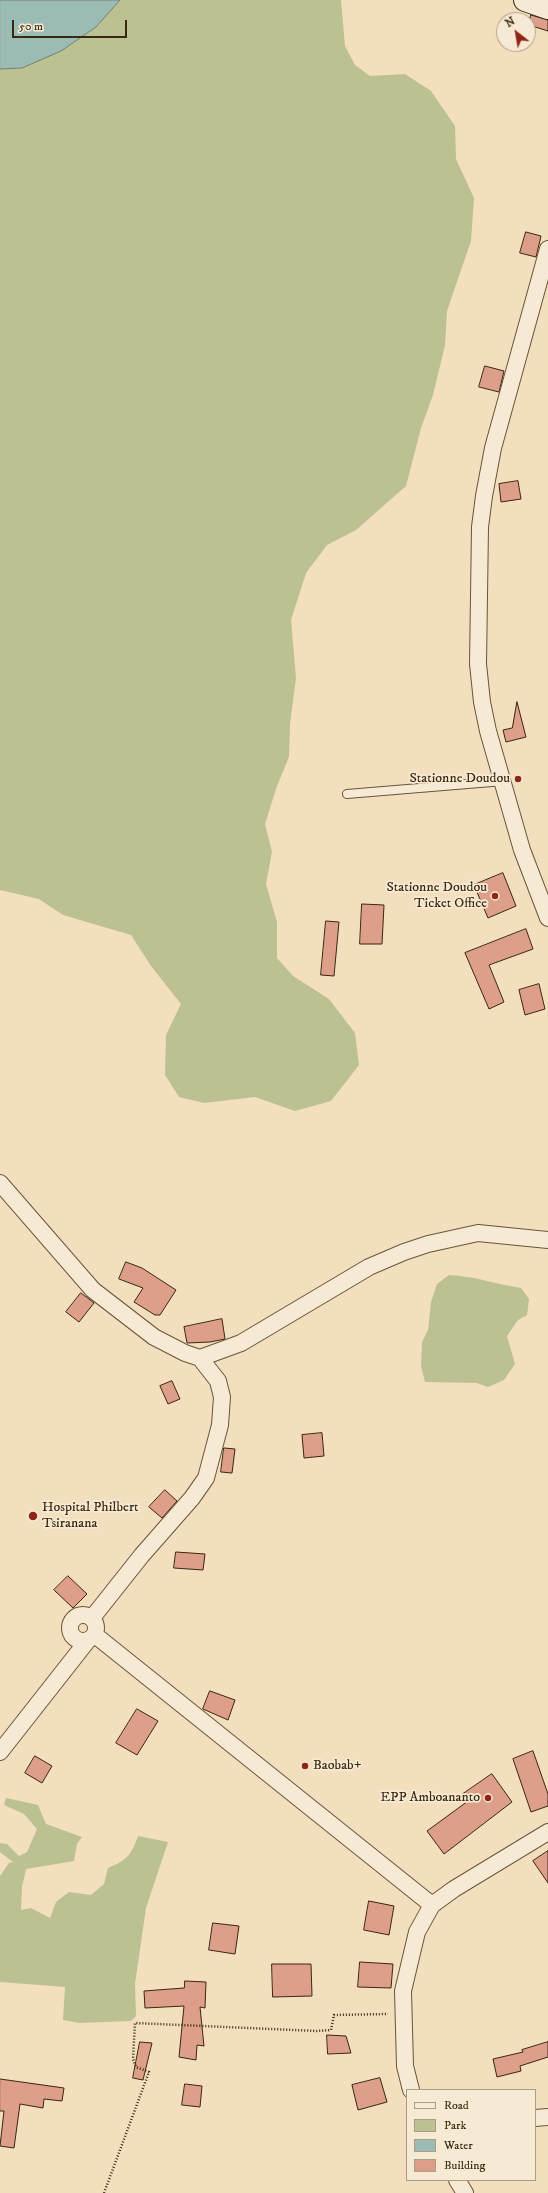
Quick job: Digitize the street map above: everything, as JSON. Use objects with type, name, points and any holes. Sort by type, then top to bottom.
[{"type":"main road","points":[[525,0],[548,8]]},
{"type":"street","points":[[548,249],[493,448],[480,527],[479,678],[488,731],[504,781],[522,850],[548,918]]},
{"type":"street","points":[[0,1182],[93,1290],[154,1336],[185,1353],[200,1358],[218,1381],[222,1396],[220,1425],[206,1478],[192,1498],[142,1555],[92,1618]]},
{"type":"street","points":[[200,1358],[241,1343],[370,1267],[410,1250],[428,1244],[478,1233],[548,1240]]},
{"type":"street","points":[[0,1752],[91,1638],[96,1626],[92,1618],[83,1615],[75,1618],[70,1626],[72,1635],[79,1641],[91,1638]]},
{"type":"street","points":[[91,1638],[432,1905]]},
{"type":"street","points":[[411,2089],[405,2066],[403,1991],[417,1932],[432,1905],[454,1889],[548,1832]]},
{"type":"street","points":[[536,2118],[548,2117]]},
{"type":"street","points":[[458,2181],[465,2193]]},
{"type":"lane","points":[[347,794],[504,781]]},
{"type":"path","points":[[104,2193],[149,2072],[136,2067],[133,2059],[134,2023],[317,2031],[332,2030],[334,2015],[404,2014]]},
{"type":"green space","points":[[120,0],[341,0],[345,46],[355,65],[370,76],[405,74],[431,91],[455,126],[456,159],[474,198],[471,241],[447,311],[445,345],[433,395],[421,428],[406,486],[356,530],[327,545],[306,573],[291,620],[296,678],[290,724],[289,757],[277,786],[265,824],[272,852],[266,884],[277,922],[277,958],[293,976],[329,999],[355,1033],[359,1065],[331,1101],[295,1111],[255,1097],[204,1103],[179,1097],[165,1075],[166,1035],[181,1004],[151,966],[131,935],[63,915],[39,899],[0,890],[0,69],[22,68],[96,27]]},
{"type":"green space","points":[[449,1275],[468,1277],[521,1288],[529,1299],[527,1315],[518,1320],[507,1336],[515,1364],[504,1380],[488,1387],[477,1383],[425,1382],[421,1366],[422,1342],[428,1330],[431,1302],[437,1284]]},
{"type":"green space","points":[[6,1798],[38,1805],[46,1824],[82,1837],[77,1844],[74,1861],[26,1869],[22,1887],[21,1910],[31,1908],[50,1918],[56,1902],[69,1892],[91,1895],[104,1884],[108,1868],[128,1856],[138,1836],[168,1842],[146,1908],[135,1984],[136,2016],[131,2021],[79,2023],[63,2020],[65,1987],[0,1982],[0,1876],[9,1863],[13,1862],[0,1852],[0,1843],[7,1844],[19,1856],[27,1852],[37,1829],[24,1814],[4,1805]]},
{"type":"water","points":[[0,0],[120,0],[96,27],[61,51],[22,68],[0,69]]},
{"type":"building","points":[[536,16],[548,20],[548,31],[536,27]]},
{"type":"building","points":[[526,232],[541,236],[536,257],[520,253]]},
{"type":"building","points":[[485,366],[504,371],[499,392],[479,387]]},
{"type":"building","points":[[518,481],[521,499],[501,502],[499,484]]},
{"type":"building","points":[[517,702],[526,737],[506,742],[503,730],[512,728]]},
{"type":"building","name":"Stationne Doudou Ticket Office","points":[[503,873],[516,906],[488,918],[474,885]]},
{"type":"building","points":[[362,904],[384,905],[382,944],[360,944]]},
{"type":"building","points":[[326,921],[339,922],[334,976],[321,975]]},
{"type":"building","points":[[526,929],[533,949],[489,965],[504,1002],[489,1009],[465,953]]},
{"type":"building","points":[[539,984],[545,1009],[525,1015],[519,990]]},
{"type":"building","points":[[126,1262],[142,1268],[176,1290],[160,1315],[155,1315],[134,1302],[143,1288],[119,1279]]},
{"type":"building","points":[[81,1293],[94,1303],[79,1322],[66,1312]]},
{"type":"building","points":[[222,1319],[225,1339],[210,1342],[187,1343],[184,1327]]},
{"type":"building","points":[[172,1381],[180,1399],[168,1404],[160,1386]]},
{"type":"building","points":[[322,1433],[324,1456],[304,1458],[302,1435]]},
{"type":"building","points":[[224,1448],[235,1449],[232,1473],[221,1472]]},
{"type":"building","points":[[165,1490],[177,1501],[162,1518],[149,1507]]},
{"type":"building","points":[[176,1552],[205,1554],[203,1570],[174,1568]]},
{"type":"building","points":[[68,1576],[87,1594],[73,1608],[54,1590]]},
{"type":"building","points":[[210,1691],[235,1700],[228,1720],[203,1709]]},
{"type":"building","points":[[137,1709],[158,1721],[137,1755],[116,1743]]},
{"type":"building","points":[[533,1751],[548,1794],[548,1806],[531,1812],[513,1759]]},
{"type":"building","points":[[35,1756],[52,1766],[42,1783],[25,1773]]},
{"type":"building","points":[[492,1774],[512,1802],[444,1854],[427,1831],[468,1801],[463,1794]]},
{"type":"building","points":[[548,1851],[548,1883],[533,1861]]},
{"type":"building","points":[[369,1901],[394,1906],[389,1935],[364,1930]]},
{"type":"building","points":[[213,1923],[239,1926],[235,1954],[209,1950]]},
{"type":"building","points":[[360,1962],[393,1964],[391,1988],[358,1987]]},
{"type":"building","points":[[272,1964],[311,1964],[312,1996],[273,1997]]},
{"type":"building","points":[[185,1981],[206,1982],[205,2008],[200,2007],[204,2046],[197,2045],[196,2060],[179,2057],[184,2006],[145,2008],[144,1991],[184,1988]]},
{"type":"building","points":[[327,2035],[346,2036],[351,2053],[328,2054]]},
{"type":"building","points":[[140,2042],[152,2043],[143,2080],[133,2078]]},
{"type":"building","points":[[548,2042],[548,2057],[520,2066],[521,2071],[497,2077],[493,2059],[523,2052],[522,2050]]},
{"type":"building","points":[[380,2078],[387,2102],[358,2110],[352,2085]]},
{"type":"building","points":[[0,2079],[64,2088],[62,2101],[44,2099],[43,2108],[20,2104],[14,2148],[0,2146],[4,2111],[0,2111]]},
{"type":"building","points":[[185,2084],[202,2086],[200,2107],[182,2105]]},
{"type":"place","name":"Stationne Doudou","points":[[518,779]]},
{"type":"place","name":"Stationne Doudou Ticket Office","points":[[495,896]]},
{"type":"place","name":"Hospital Philbert Tsiranana","points":[[33,1516]]},
{"type":"place","name":"Baobab+","points":[[305,1766]]},
{"type":"place","name":"EPP Amboananto","points":[[488,1798]]}]
